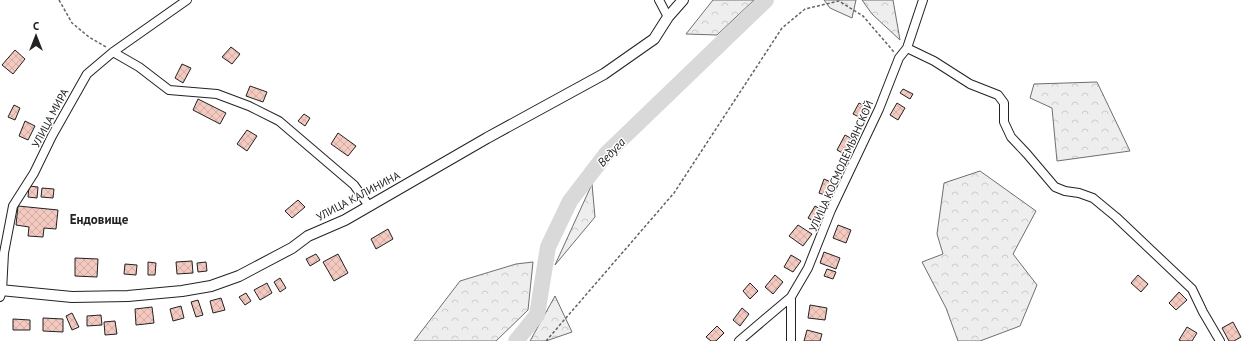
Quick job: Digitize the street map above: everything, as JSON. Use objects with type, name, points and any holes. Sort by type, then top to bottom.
[{"type":"street","name":"УЛИЦА МИРА","points":[[1,293],[4,253],[13,206],[34,173],[86,74],[113,52],[187,0]]},
{"type":"street","points":[[659,0],[668,17]]},
{"type":"street","name":"УЛИЦА КАЛИНИНА","points":[[1,293],[72,297],[128,296],[182,291],[211,286],[239,276],[292,248],[308,236],[345,220],[487,138],[604,74],[654,39],[668,17],[683,0]]},
{"type":"street","name":"УЛИЦА КОСМОДЕМЬЯНСКОЙ","points":[[739,341],[791,297],[808,268],[831,210],[880,109],[899,58],[907,48],[923,0]]},
{"type":"street","points":[[907,48],[934,61],[970,84],[998,95],[1004,103],[1004,122],[1012,137],[1055,187],[1093,198],[1116,217],[1192,289],[1203,312],[1220,341]]},
{"type":"street","points":[[113,52],[139,67],[169,90],[216,94],[249,106],[279,121],[354,186],[369,206]]},
{"type":"street","points":[[791,297],[791,341]]},
{"type":"path","points":[[59,0],[72,23],[89,37],[113,52]]},
{"type":"path","points":[[546,341],[674,193],[782,28],[805,9],[839,1],[863,16],[899,58]]},
{"type":"green space","points":[[713,0],[754,0],[717,35],[686,34]]},
{"type":"green space","points":[[824,0],[856,0],[852,18],[830,8]]},
{"type":"green space","points":[[862,0],[893,0],[900,40],[872,14]]},
{"type":"green space","points":[[1097,82],[1130,151],[1057,161],[1052,108],[1030,98],[1034,84]]},
{"type":"green space","points":[[980,171],[1036,211],[1013,254],[1037,285],[1020,326],[980,341],[958,341],[946,308],[922,262],[943,254],[937,234],[944,183]]},
{"type":"green space","points":[[592,184],[595,217],[555,265]]},
{"type":"green space","points":[[533,262],[528,310],[496,341],[414,341],[460,281],[516,264]]},
{"type":"green space","points":[[555,296],[572,332],[546,341],[530,341]]},
{"type":"building","points":[[231,47],[240,54],[232,64],[222,57]]},
{"type":"building","points":[[15,50],[25,59],[13,74],[2,65]]},
{"type":"building","points":[[182,64],[191,68],[183,83],[175,78]]},
{"type":"building","points":[[250,86],[267,92],[263,102],[246,96]]},
{"type":"building","points":[[903,89],[913,94],[910,99],[900,93]]},
{"type":"building","points":[[198,99],[226,113],[220,124],[193,110]]},
{"type":"building","points":[[859,103],[867,107],[861,118],[853,114]]},
{"type":"building","points":[[897,103],[905,108],[898,120],[890,115]]},
{"type":"building","points":[[14,105],[20,108],[15,120],[8,117]]},
{"type":"building","points":[[304,114],[310,118],[305,126],[298,121]]},
{"type":"building","points":[[25,121],[35,126],[28,140],[19,136]]},
{"type":"building","points":[[247,130],[257,136],[247,151],[237,144]]},
{"type":"building","points":[[338,133],[356,146],[348,156],[331,144]]},
{"type":"building","points":[[845,135],[856,141],[848,156],[837,150]]},
{"type":"building","points":[[824,179],[835,184],[830,197],[819,193]]},
{"type":"building","points":[[29,186],[38,187],[37,198],[28,197]]},
{"type":"building","points":[[42,188],[54,189],[53,198],[41,197]]},
{"type":"building","points":[[298,200],[305,207],[292,218],[285,211]]},
{"type":"building","points":[[18,206],[58,210],[56,229],[44,228],[43,237],[28,236],[29,227],[16,225]]},
{"type":"building","points":[[815,206],[822,210],[815,222],[808,218]]},
{"type":"building","points":[[798,225],[812,234],[803,246],[789,236]]},
{"type":"building","points":[[838,225],[851,230],[846,243],[833,238]]},
{"type":"building","points":[[388,229],[393,239],[376,249],[371,239]]},
{"type":"building","points":[[824,252],[840,258],[836,269],[820,263]]},
{"type":"building","points":[[316,254],[320,260],[310,266],[306,259]]},
{"type":"building","points":[[338,254],[348,273],[334,281],[323,262]]},
{"type":"building","points":[[791,255],[801,261],[793,272],[784,267]]},
{"type":"building","points":[[75,258],[98,259],[97,277],[75,276]]},
{"type":"building","points":[[192,261],[193,273],[177,274],[176,262]]},
{"type":"building","points":[[148,262],[156,263],[155,275],[148,275]]},
{"type":"building","points":[[206,262],[207,271],[198,272],[197,263]]},
{"type":"building","points":[[125,264],[137,265],[136,275],[124,274]]},
{"type":"building","points":[[827,269],[836,272],[833,279],[824,276]]},
{"type":"building","points":[[775,275],[783,282],[773,294],[765,287]]},
{"type":"building","points":[[1138,275],[1148,284],[1141,292],[1131,283]]},
{"type":"building","points":[[280,278],[286,288],[280,292],[274,282]]},
{"type":"building","points":[[267,283],[272,293],[260,300],[254,290]]},
{"type":"building","points":[[750,283],[758,291],[750,299],[743,291]]},
{"type":"building","points":[[1179,292],[1187,300],[1176,310],[1169,303]]},
{"type":"building","points":[[246,293],[251,301],[245,305],[239,297]]},
{"type":"building","points":[[221,298],[225,310],[213,313],[210,301]]},
{"type":"building","points":[[198,300],[203,315],[196,317],[191,302]]},
{"type":"building","points":[[810,305],[827,308],[825,320],[808,318]]},
{"type":"building","points":[[181,306],[184,318],[173,321],[170,309]]},
{"type":"building","points":[[152,307],[154,323],[136,325],[135,309]]},
{"type":"building","points":[[742,308],[749,314],[740,326],[733,320]]},
{"type":"building","points":[[72,313],[79,327],[72,330],[66,316]]},
{"type":"building","points":[[101,315],[102,325],[87,326],[87,316]]},
{"type":"building","points":[[43,318],[63,319],[63,332],[43,331]]},
{"type":"building","points":[[13,319],[30,320],[30,330],[13,330]]},
{"type":"building","points":[[115,321],[117,334],[105,335],[104,322]]},
{"type":"building","points":[[1233,322],[1241,337],[1234,341],[1229,341],[1222,328]]},
{"type":"building","points":[[717,326],[724,333],[716,341],[711,341],[706,337]]},
{"type":"building","points":[[1187,327],[1197,333],[1192,341],[1179,340]]},
{"type":"building","points":[[807,330],[822,334],[820,341],[804,341]]},
{"type":"waterway","name":"Ведуга","points":[[516,341],[537,315],[548,247],[570,201],[606,154],[766,0]]},
{"type":"district","name":"Ендовище","points":[[99,219]]}]
